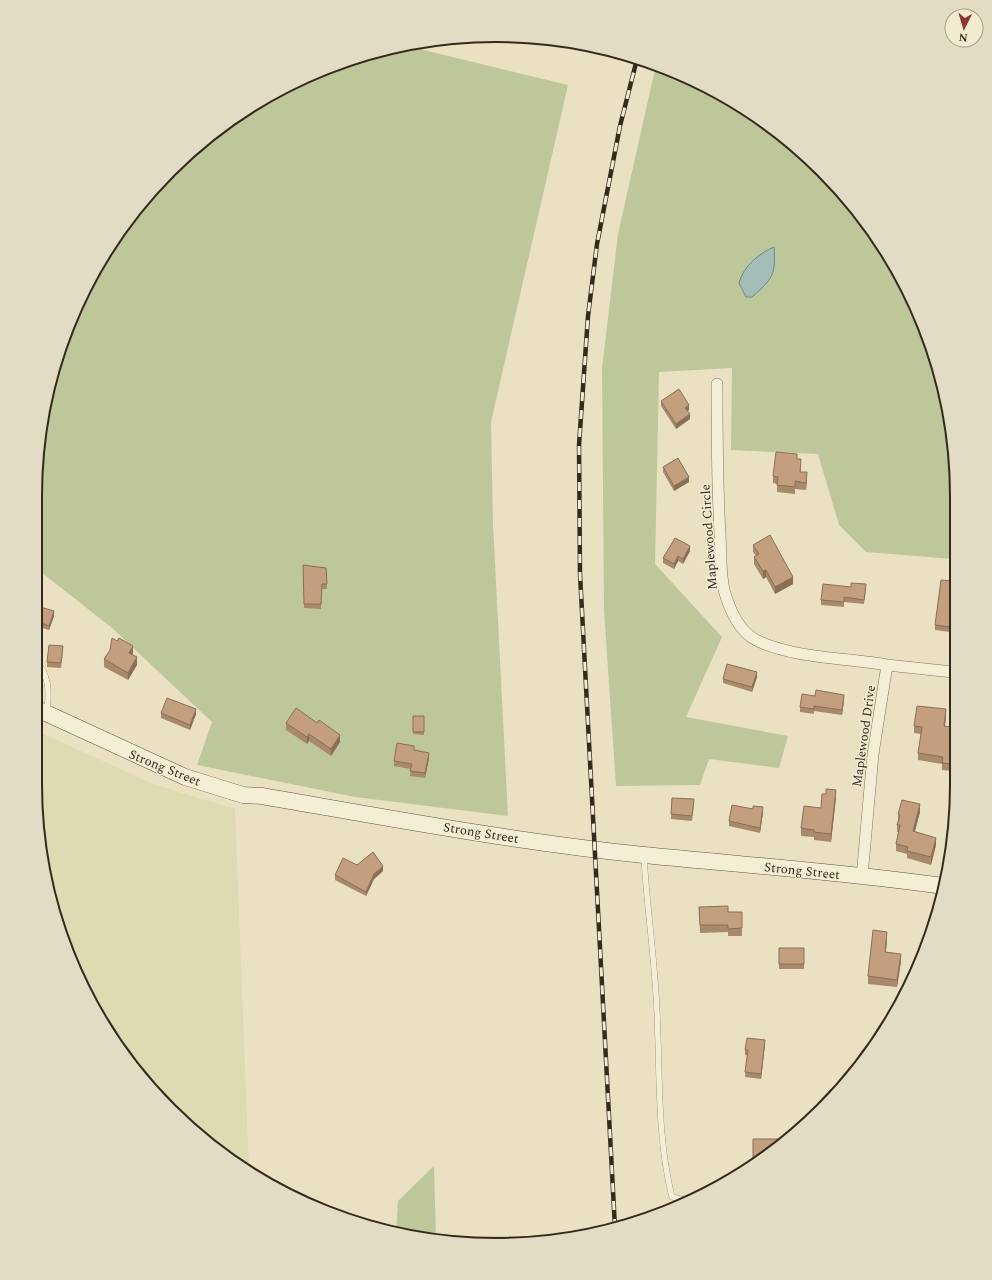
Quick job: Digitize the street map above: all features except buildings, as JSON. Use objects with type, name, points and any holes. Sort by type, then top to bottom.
[{"type":"main road","name":"Strong Street","points":[[42,711],[185,777],[243,795],[262,796],[469,831],[643,855],[938,885]]},
{"type":"street","name":"Maplewood Circle","points":[[717,384],[717,481],[722,574],[725,592],[736,619],[748,635],[773,647],[803,653],[887,665]]},
{"type":"street","points":[[887,665],[950,672]]},
{"type":"street","name":"Maplewood Drive","points":[[862,877],[873,754],[887,665]]},
{"type":"lane","points":[[42,669],[48,686],[42,707]]},
{"type":"lane","points":[[643,855],[657,1010],[664,1166],[672,1197],[680,1199]]},
{"type":"shaded area","points":[[42,733],[153,784],[235,809],[249,1164],[220,1144],[197,1125],[175,1105],[155,1083],[119,1036],[89,985],[66,930],[57,902],[51,873],[43,814]]},
{"type":"green space","points":[[419,49],[568,85],[491,422],[493,524],[508,816],[355,797],[197,765],[212,722],[112,628],[42,573],[43,466],[46,437],[57,378],[77,322],[103,269],[136,220],[155,197],[175,175],[220,136],[269,103],[322,77],[378,57]]},
{"type":"green space","points":[[655,71],[697,89],[748,119],[772,136],[817,175],[856,220],[889,269],[915,322],[935,378],[946,437],[949,466],[950,559],[866,552],[839,525],[818,454],[731,450],[732,368],[659,372],[655,564],[722,637],[686,717],[788,736],[779,768],[709,759],[700,785],[616,786],[604,610],[602,368],[618,234]]},
{"type":"green space","points":[[434,1166],[436,1234],[396,1227],[398,1201]]},
{"type":"green space","points":[[511,1236],[511,1238],[496,1238],[471,1237]]},
{"type":"water","points":[[774,247],[774,264],[772,275],[765,285],[752,297],[746,297],[739,283],[744,271],[757,257]]},
{"type":"railway","points":[[615,1223],[580,574],[579,445],[588,316],[597,244],[620,126],[636,64]]}]
